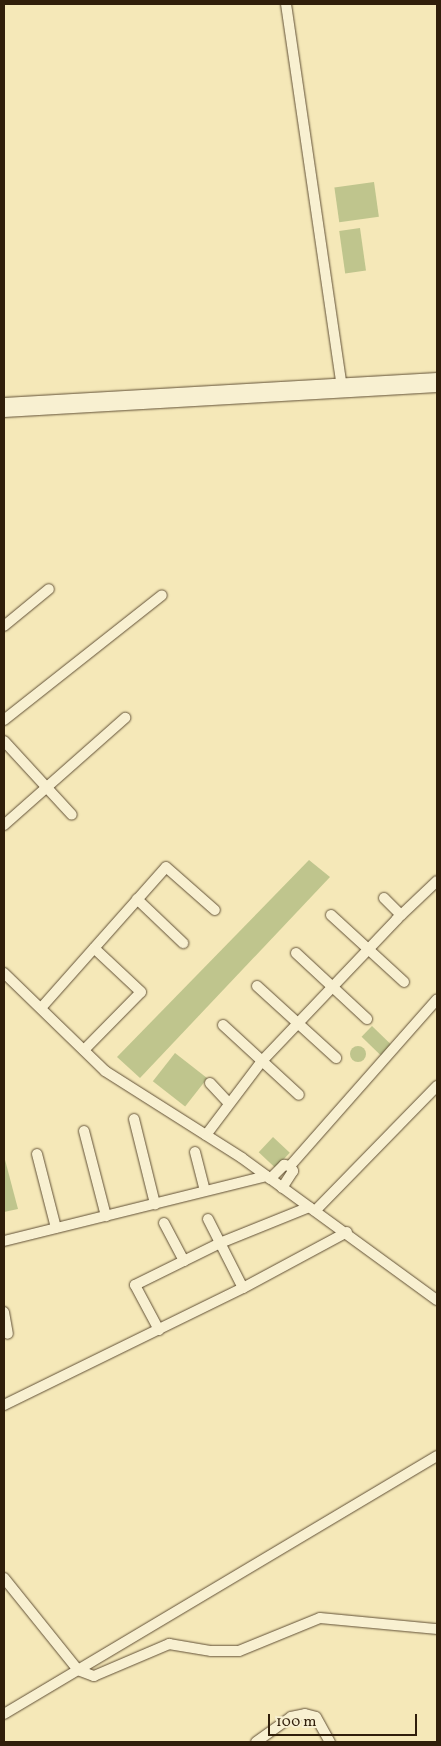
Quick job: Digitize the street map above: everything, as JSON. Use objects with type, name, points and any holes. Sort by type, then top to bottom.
[{"type":"street","points":[[286,4],[342,389]]},
{"type":"street","points":[[4,412],[342,389],[437,378]]},
{"type":"street","points":[[4,402],[437,387]]},
{"type":"street","points":[[4,626],[49,589]]},
{"type":"street","points":[[4,720],[162,595]]},
{"type":"street","points":[[4,825],[125,718]]},
{"type":"street","points":[[4,741],[45,788],[72,815]]},
{"type":"street","points":[[41,1008],[166,867],[215,910]]},
{"type":"street","points":[[206,1135],[228,1102],[262,1061],[401,915],[436,883]]},
{"type":"street","points":[[384,898],[401,915]]},
{"type":"street","points":[[137,899],[183,943]]},
{"type":"street","points":[[331,915],[404,982]]},
{"type":"street","points":[[84,1050],[141,992],[94,948]]},
{"type":"street","points":[[296,953],[367,1020]]},
{"type":"street","points":[[4,973],[105,1071],[206,1135],[347,1232],[437,1300]]},
{"type":"street","points":[[257,986],[336,1058]]},
{"type":"street","points":[[290,1166],[436,1002]]},
{"type":"street","points":[[223,1024],[299,1095]]},
{"type":"street","points":[[210,1083],[228,1102]]},
{"type":"street","points":[[159,1330],[135,1285],[220,1244],[312,1209],[437,1086]]},
{"type":"street","points":[[134,1119],[155,1204]]},
{"type":"street","points":[[84,1131],[106,1216]]},
{"type":"street","points":[[195,1152],[206,1191]]},
{"type":"street","points":[[37,1154],[56,1228]]},
{"type":"street","points":[[4,1241],[206,1191],[268,1178],[284,1165],[290,1166]]},
{"type":"street","points":[[282,1188],[293,1171],[290,1166]]},
{"type":"street","points":[[208,1219],[243,1288]]},
{"type":"street","points":[[164,1223],[184,1261]]},
{"type":"street","points":[[4,1405],[243,1288],[347,1232]]},
{"type":"street","points":[[4,1312],[8,1334]]},
{"type":"street","points":[[4,1714],[437,1456]]},
{"type":"street","points":[[4,1578],[78,1670],[94,1676],[169,1644],[211,1651],[239,1651],[320,1618],[437,1630]]},
{"type":"street","points":[[256,1742],[290,1717],[305,1714],[316,1717],[330,1742]]},
{"type":"green space","points":[[374,182],[379,217],[339,222],[334,188]]},
{"type":"green space","points":[[360,228],[366,271],[345,274],[339,231]]},
{"type":"green space","points":[[309,860],[330,877],[140,1078],[117,1057]]},
{"type":"green space","points":[[372,1026],[393,1046],[382,1057],[362,1037]]},
{"type":"green space","points":[[358,1046],[366,1054],[358,1062],[350,1054]]},
{"type":"green space","points":[[175,1053],[207,1078],[185,1107],[153,1081]]},
{"type":"green space","points":[[273,1137],[290,1153],[275,1168],[259,1152]]},
{"type":"green space","points":[[4,1156],[18,1209],[4,1212]]}]
